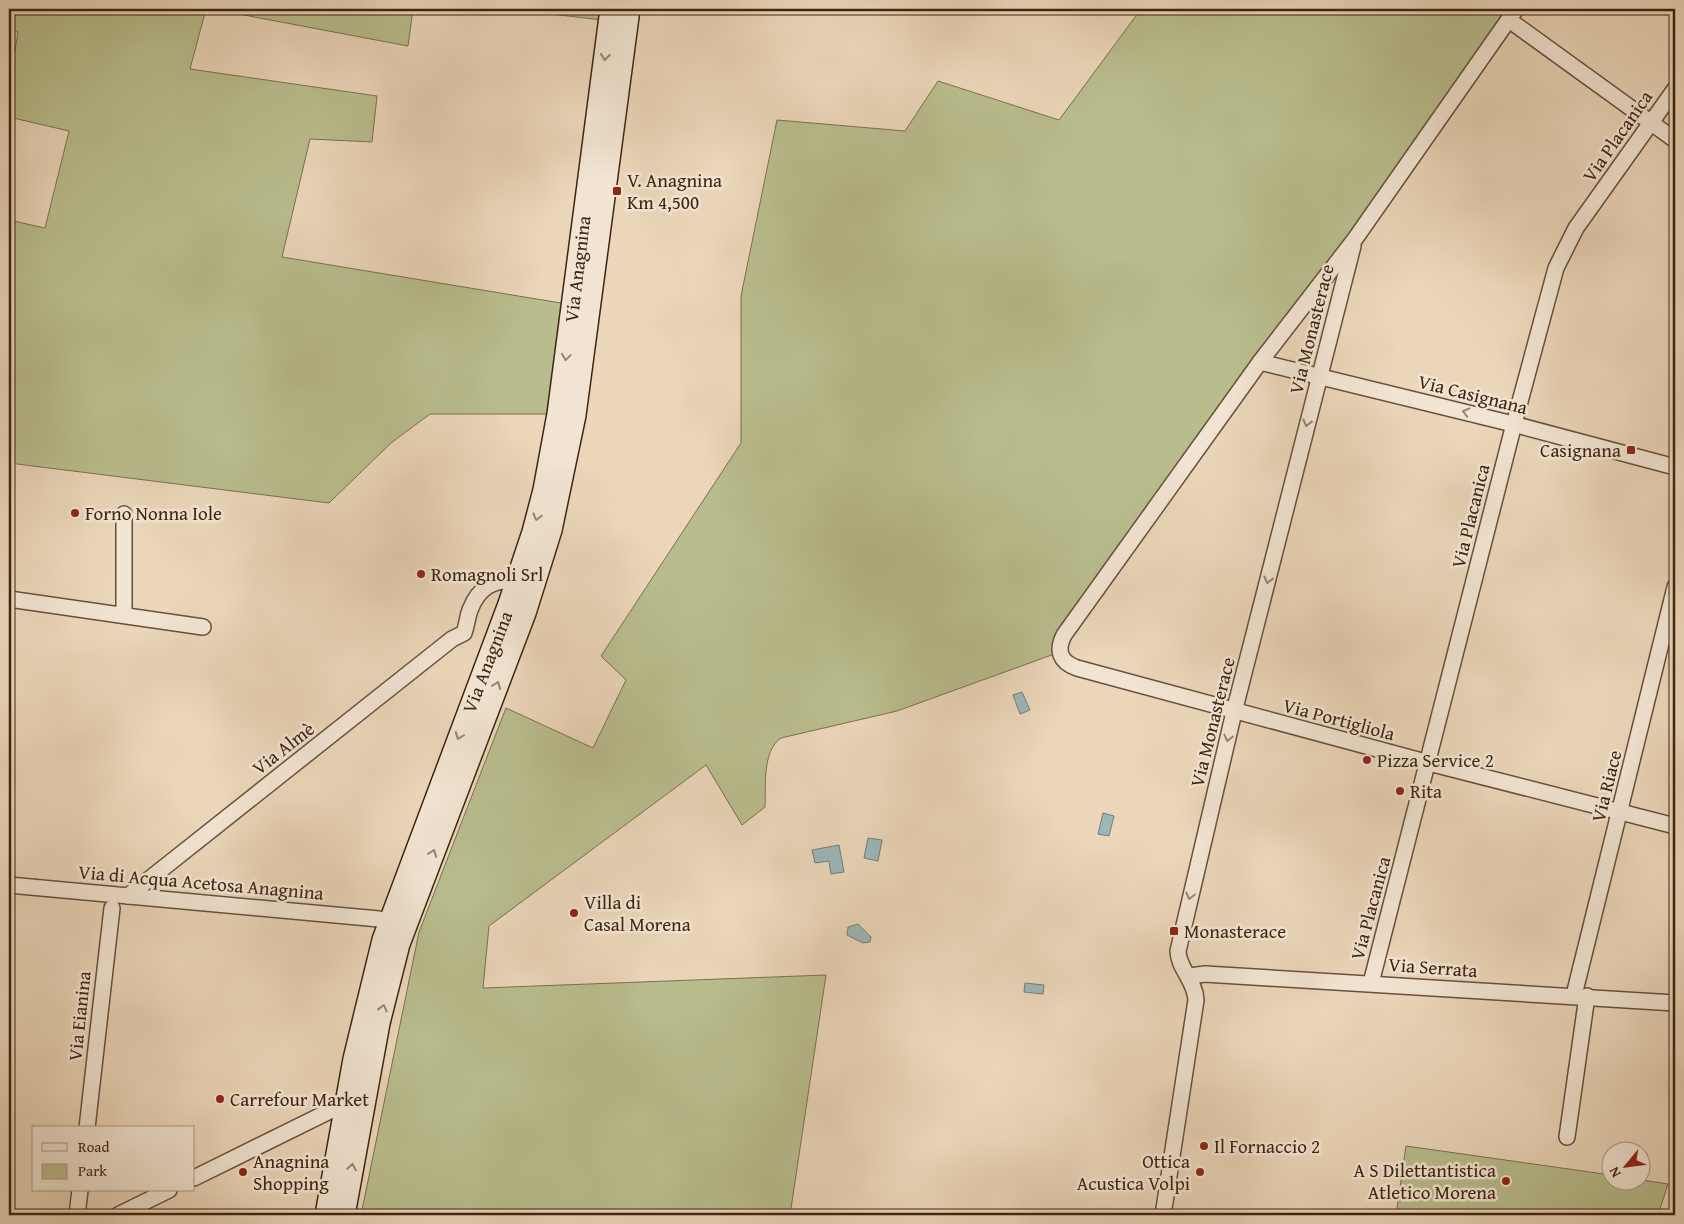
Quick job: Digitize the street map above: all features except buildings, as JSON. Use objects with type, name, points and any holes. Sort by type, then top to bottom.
[{"type":"main road","name":"Via Anagnina","points":[[326,1215],[365,1008],[389,922],[517,581],[539,511],[558,414],[611,9]]},
{"type":"main road","name":"Via Anagnina","points":[[344,1215],[379,1023],[399,944],[539,572],[559,498],[576,415],[629,9]]},
{"type":"street","points":[[1260,362],[1354,239],[1512,14],[1675,140]]},
{"type":"street","name":"Via Placanica","points":[[1371,983],[1551,283],[1576,228],[1675,89]]},
{"type":"street","name":"Via Monasterace","points":[[1163,1215],[1196,1005],[1195,990],[1179,960],[1178,951],[1234,712],[1354,239]]},
{"type":"street","name":"Via Casignana","points":[[1260,362],[1320,375],[1514,424],[1675,467]]},
{"type":"street","name":"Via Portigliola","points":[[1260,362],[1064,635],[1060,652],[1066,663],[1077,668],[1234,712],[1428,764],[1675,826]]},
{"type":"street","points":[[124,514],[124,614]]},
{"type":"street","name":"Via Almè","points":[[128,896],[452,640],[464,633],[470,610],[485,588],[498,580],[517,581]]},
{"type":"street","name":"Via Riace","points":[[1567,1137],[1581,996],[1620,812],[1675,587]]},
{"type":"street","points":[[9,599],[204,627]]},
{"type":"street","name":"Via di Acqua Acetosa Anagnina","points":[[9,885],[379,919],[389,922]]},
{"type":"street","name":"Via Eianina","points":[[87,1126],[112,908]]},
{"type":"street","points":[[389,922],[399,944]]},
{"type":"street","name":"Via Serrata","points":[[1189,976],[1205,974],[1371,983],[1675,1003]]},
{"type":"street","points":[[195,1178],[346,1103]]},
{"type":"street","points":[[77,1215],[80,1192]]},
{"type":"street","points":[[118,1215],[165,1192]]},
{"type":"green space","points":[[9,9],[206,9],[190,69],[377,96],[372,142],[310,139],[282,257],[573,305],[558,414],[430,414],[391,443],[329,503],[9,463],[9,220],[45,228],[69,131],[9,117],[9,87],[18,32],[9,31]]},
{"type":"green space","points":[[212,9],[413,9],[408,46]]},
{"type":"green space","points":[[509,9],[611,9],[610,21]]},
{"type":"green space","points":[[1141,9],[1516,9],[1060,652],[897,711],[781,738],[775,744],[768,760],[765,779],[765,807],[742,825],[706,765],[489,926],[483,988],[826,975],[790,1215],[361,1215],[419,932],[506,708],[593,748],[626,680],[601,656],[741,443],[741,296],[777,120],[905,131],[938,81],[1059,120]]},
{"type":"green space","name":"A S Dilettantistica Atletico Morena","points":[[1406,1146],[1602,1174],[1602,1192],[1652,1192],[1652,1182],[1668,1184],[1658,1215],[1396,1215]]},
{"type":"water","points":[[1022,692],[1030,710],[1020,714],[1013,695]]},
{"type":"water","points":[[1103,813],[1114,816],[1109,836],[1098,834]]},
{"type":"water","points":[[868,838],[882,840],[878,861],[864,858]]},
{"type":"water","points":[[839,845],[844,872],[831,874],[829,861],[815,863],[812,850]]},
{"type":"water","points":[[858,924],[871,937],[870,942],[863,943],[847,935],[848,927]]},
{"type":"water","points":[[1025,983],[1044,985],[1043,994],[1024,992]]},
{"type":"place","name":"V. Anagnina Km 4,500","points":[[617,191]]},
{"type":"place","name":"Casignana","points":[[1631,450]]},
{"type":"place","name":"Forno Nonna Iole","points":[[75,513]]},
{"type":"place","name":"Romagnoli Srl","points":[[421,574]]},
{"type":"place","name":"Pizza Service 2","points":[[1367,760]]},
{"type":"place","name":"Rita","points":[[1400,791]]},
{"type":"place","name":"Villa di Casal Morena","points":[[574,913]]},
{"type":"place","name":"Monasterace","points":[[1174,931]]},
{"type":"place","name":"Carrefour Market","points":[[220,1099]]},
{"type":"place","name":"Il Fornaccio 2","points":[[1204,1146]]},
{"type":"place","name":"Anagnina Shopping","points":[[243,1172]]},
{"type":"place","name":"Ottica Acustica Volpi","points":[[1200,1172]]},
{"type":"place","name":"A S Dilettantistica Atletico Morena","points":[[1506,1181]]}]
